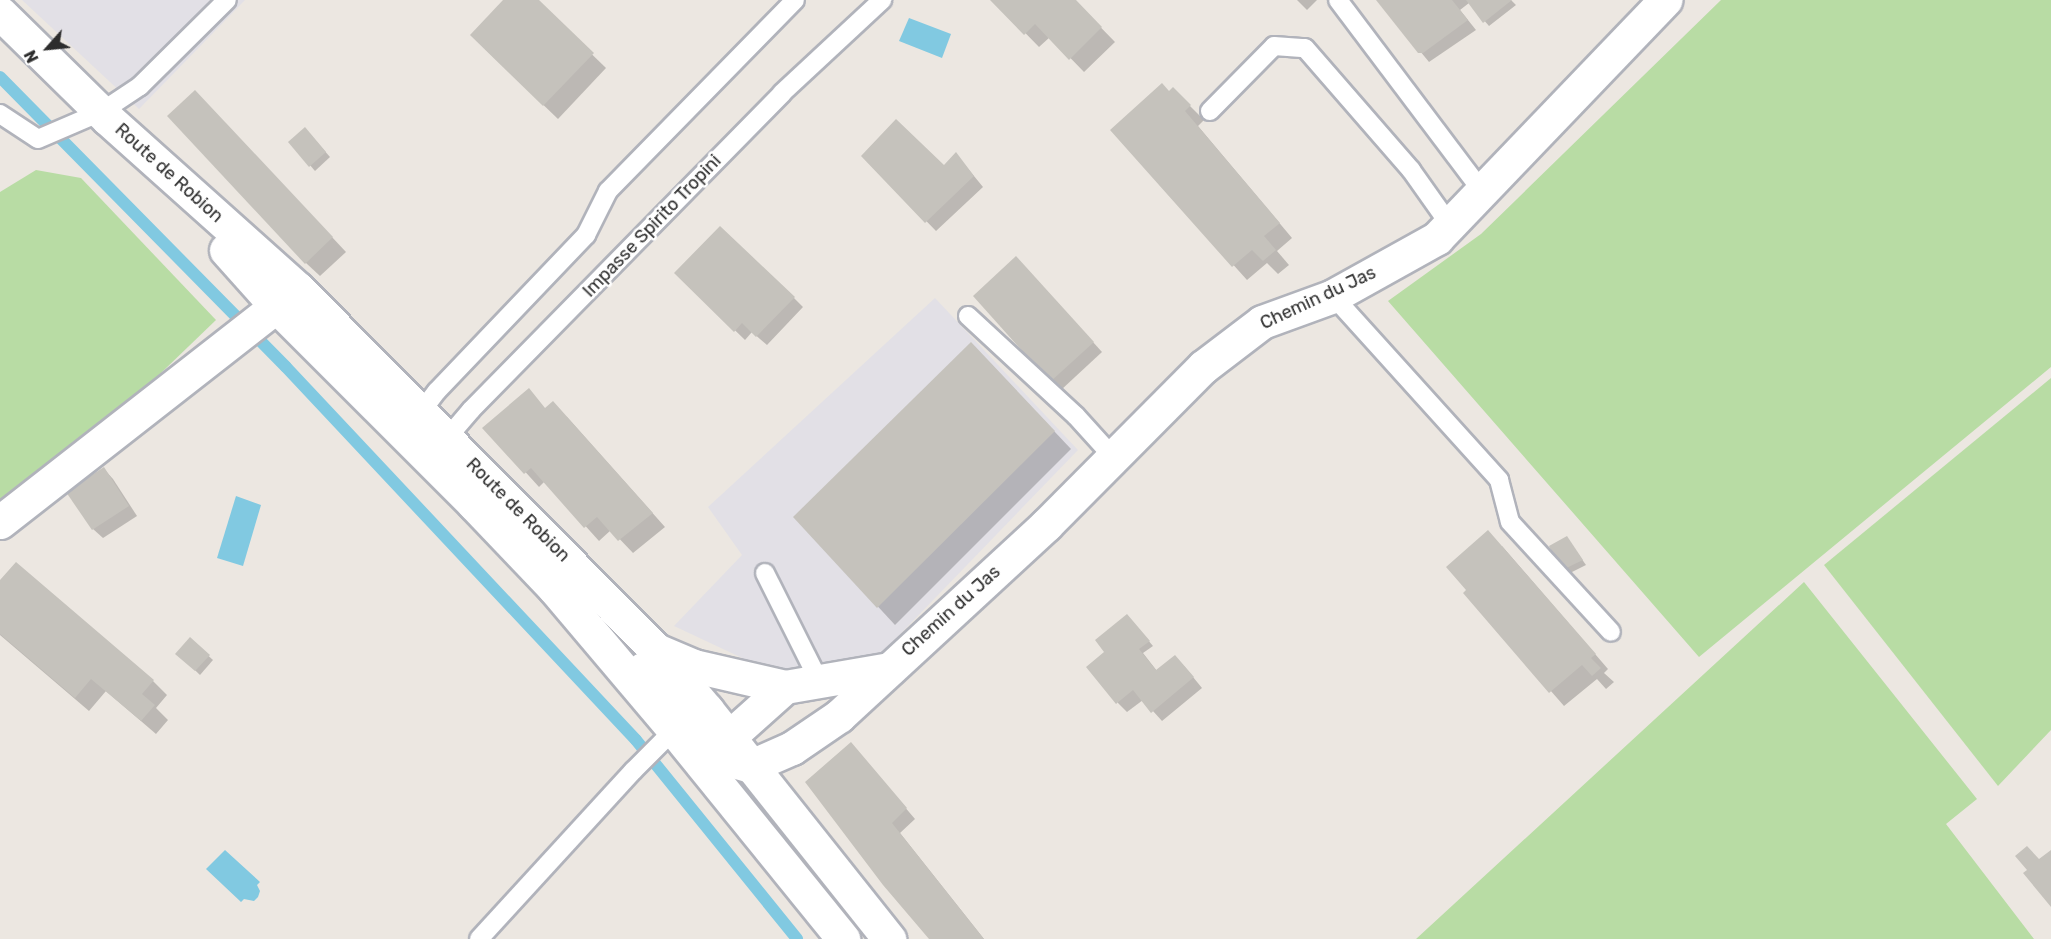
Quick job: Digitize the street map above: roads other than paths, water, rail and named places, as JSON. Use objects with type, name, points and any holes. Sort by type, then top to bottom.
[{"type":"street","name":"Chemin du Jas","points":[[734,753],[792,748],[839,716],[1046,525],[1203,367],[1262,322],[1333,296],[1437,238],[1665,0]]},
{"type":"street","name":"Route de Robion","points":[[0,13],[438,448],[656,650],[734,753],[889,939]]},
{"type":"street","name":"Route de Robion","points":[[287,298],[421,412],[438,448],[674,730],[843,939]]},
{"type":"street","points":[[0,522],[287,298]]},
{"type":"street","points":[[554,588],[597,615],[711,747],[734,753]]},
{"type":"street","points":[[656,650],[694,666],[785,687],[889,669]]},
{"type":"street","points":[[735,805],[725,782],[734,753],[785,687]]},
{"type":"lane","points":[[0,114],[38,139],[105,115],[140,86],[227,0]]},
{"type":"lane","points":[[421,412],[438,391],[586,235],[608,191],[795,0]]},
{"type":"lane","name":"Impasse Spirito Tropini","points":[[438,448],[471,410],[782,93],[882,0]]},
{"type":"lane","points":[[1338,0],[1482,191]]},
{"type":"lane","points":[[1210,111],[1274,46],[1305,48],[1410,170],[1450,225]]},
{"type":"lane","points":[[1333,296],[1499,480],[1510,522],[1611,632]]},
{"type":"lane","points":[[968,316],[1076,416],[1113,457]]},
{"type":"lane","points":[[765,573],[819,681]]},
{"type":"lane","points":[[479,939],[633,771],[674,730]]},
{"type":"water","points":[[909,18],[951,34],[942,58],[899,41]]},
{"type":"water","points":[[236,496],[261,505],[243,566],[217,558]]},
{"type":"water","points":[[225,850],[260,882],[257,885],[260,891],[254,901],[244,899],[241,902],[206,869]]},
{"type":"waterway","points":[[0,77],[286,367],[636,740],[797,939]]}]
